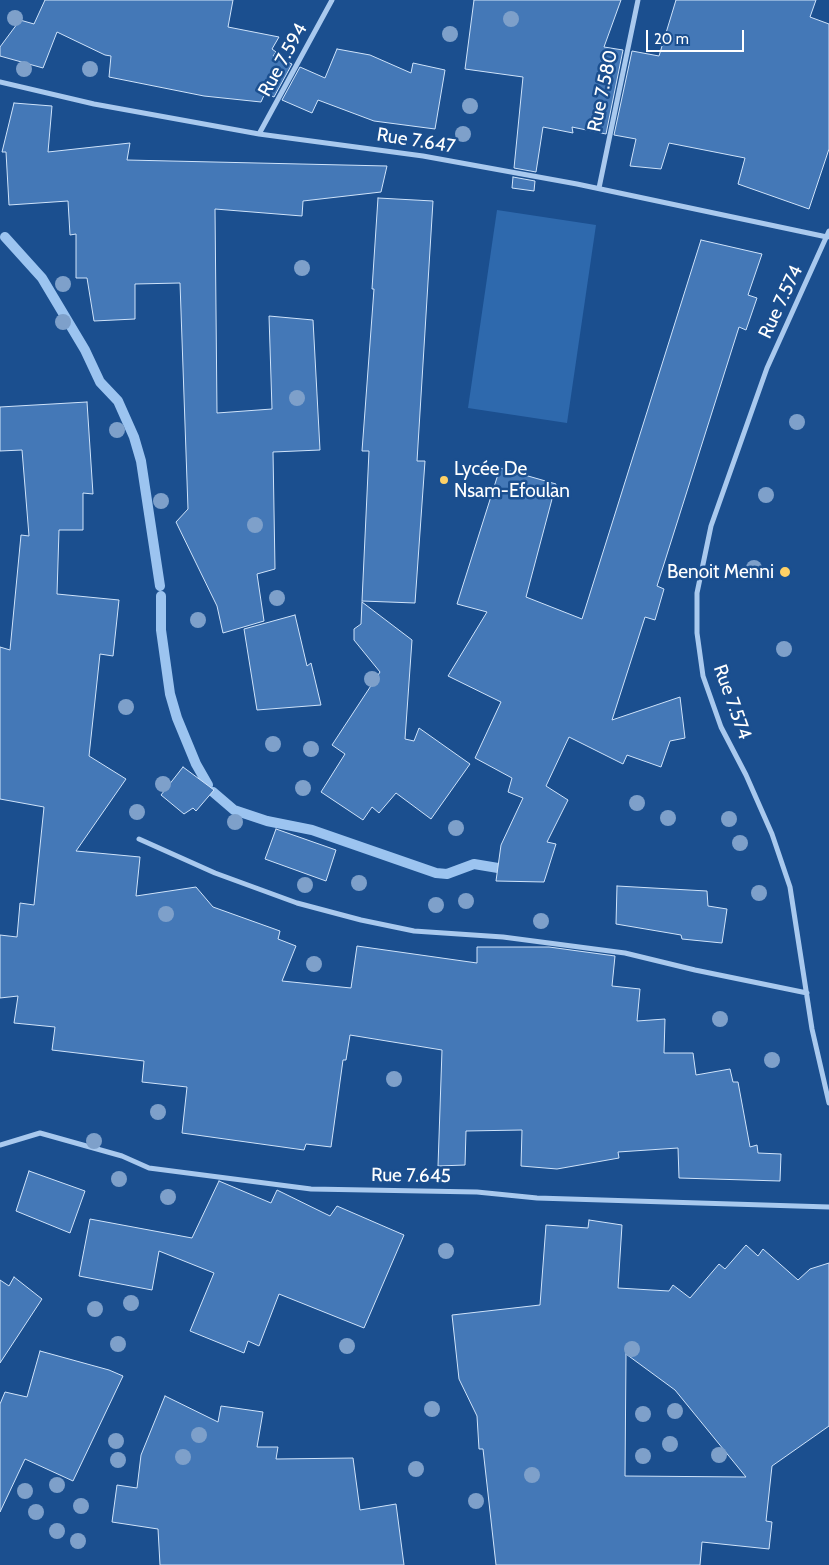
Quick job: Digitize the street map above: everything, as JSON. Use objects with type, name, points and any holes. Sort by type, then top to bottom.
[{"type":"street","name":"Rue 7.594","points":[[259,134],[332,0]]},
{"type":"street","name":"Rue 7.580","points":[[599,188],[638,0]]},
{"type":"street","name":"Rue 7.647","points":[[0,82],[94,104],[259,134],[423,156],[599,188],[828,234]]},
{"type":"street","name":"Rue 7.574","points":[[828,234],[767,368],[745,425],[711,526],[697,593],[697,633],[703,676],[721,726],[746,775],[772,834],[790,887],[812,1029],[829,1103]]},
{"type":"street","points":[[139,839],[215,873],[297,903],[361,920],[414,931],[502,937],[625,953],[695,970],[807,993]]},
{"type":"street","name":"Rue 7.645","points":[[0,1145],[40,1133],[122,1156],[149,1168],[311,1188],[477,1192],[537,1198],[829,1207]]},
{"type":"shaded area","points":[[497,210],[596,225],[567,423],[468,408]]},
{"type":"building","points":[[45,0],[233,0],[228,27],[279,37],[272,49],[276,52],[273,56],[292,64],[274,97],[265,93],[261,102],[204,96],[109,77],[111,56],[105,55],[57,32],[43,68],[0,56],[0,47],[20,20],[34,24]]},
{"type":"building","points":[[474,0],[621,0],[604,47],[623,50],[606,134],[572,127],[573,133],[543,127],[536,172],[514,168],[523,77],[465,69]]},
{"type":"building","points":[[676,0],[816,0],[810,17],[829,24],[829,149],[809,209],[738,184],[745,158],[669,143],[661,169],[630,166],[636,139],[614,135],[632,51],[659,56]]},
{"type":"building","points":[[337,49],[370,55],[411,73],[413,63],[445,70],[435,129],[374,121],[318,100],[312,113],[282,100],[300,67],[325,78]]},
{"type":"building","points":[[14,103],[52,106],[48,152],[130,143],[127,160],[387,166],[381,192],[303,201],[302,216],[215,209],[217,413],[272,409],[269,316],[313,320],[320,450],[273,452],[275,569],[257,574],[264,621],[223,633],[217,606],[176,522],[188,509],[180,283],[135,284],[135,319],[94,321],[87,278],[76,278],[76,234],[70,235],[68,201],[9,205],[6,152],[2,152]]},
{"type":"building","points":[[513,177],[535,181],[534,191],[512,188]]},
{"type":"building","points":[[378,198],[433,201],[417,461],[425,461],[415,603],[362,601],[369,451],[362,451],[374,289],[372,289]]},
{"type":"building","points":[[701,240],[762,254],[748,295],[757,298],[746,330],[739,327],[657,586],[664,589],[655,620],[645,617],[612,720],[680,697],[685,738],[670,741],[661,767],[627,755],[623,764],[569,737],[546,786],[568,800],[547,842],[556,844],[544,882],[496,881],[501,845],[523,798],[508,792],[512,778],[475,758],[501,702],[448,676],[487,612],[457,604],[500,468],[556,484],[526,597],[582,619]]},
{"type":"building","points":[[87,402],[93,494],[83,493],[83,530],[59,530],[57,594],[119,600],[113,656],[100,654],[89,756],[126,779],[76,851],[140,857],[136,896],[196,887],[213,907],[280,931],[278,939],[296,946],[282,981],[351,988],[357,946],[477,963],[477,947],[549,947],[615,956],[612,986],[640,989],[637,1021],[665,1019],[664,1053],[693,1053],[696,1075],[730,1069],[733,1082],[738,1082],[750,1147],[757,1145],[758,1153],[781,1154],[780,1181],[679,1178],[678,1148],[618,1152],[619,1158],[557,1169],[521,1166],[522,1130],[466,1131],[465,1165],[438,1166],[442,1050],[350,1035],[346,1060],[343,1060],[331,1147],[306,1144],[304,1150],[182,1133],[187,1087],[142,1082],[144,1061],[52,1050],[55,1027],[14,1023],[18,996],[0,998],[0,935],[17,937],[20,903],[34,905],[44,807],[0,799],[0,647],[10,650],[21,535],[29,536],[22,450],[0,451],[0,407]]},
{"type":"building","points":[[362,602],[412,640],[405,739],[414,741],[419,728],[470,764],[431,819],[396,793],[379,813],[372,807],[363,820],[321,792],[345,754],[332,745],[380,672],[354,640],[354,629],[361,624]]},
{"type":"building","points":[[295,615],[307,666],[311,663],[321,705],[257,710],[244,629]]},
{"type":"building","points":[[183,767],[214,790],[196,811],[193,808],[184,814],[161,795]]},
{"type":"building","points":[[276,829],[336,850],[326,881],[265,859]]},
{"type":"building","points":[[617,886],[707,891],[708,906],[727,909],[722,943],[682,939],[681,935],[616,924]]},
{"type":"building","points":[[29,1171],[85,1191],[70,1233],[16,1211]]},
{"type":"building","points":[[219,1181],[271,1203],[277,1190],[330,1216],[337,1206],[404,1235],[364,1328],[279,1294],[259,1346],[248,1341],[244,1353],[190,1331],[214,1273],[159,1251],[152,1290],[79,1276],[90,1219],[192,1238]]},
{"type":"building","points":[[589,1220],[622,1225],[618,1288],[669,1291],[673,1285],[690,1298],[719,1264],[725,1269],[746,1245],[758,1256],[763,1249],[798,1280],[810,1269],[829,1263],[829,1426],[772,1466],[766,1521],[772,1522],[769,1549],[702,1542],[700,1565],[496,1565],[483,1449],[479,1449],[477,1416],[459,1379],[452,1315],[540,1305],[546,1225],[588,1228]],"holes":[[[626,1354],[675,1390],[746,1477],[625,1476]]]},
{"type":"building","points":[[14,1277],[42,1299],[0,1363],[0,1280],[9,1286]]},
{"type":"building","points":[[40,1351],[109,1370],[123,1376],[73,1481],[25,1459],[0,1512],[0,1404],[5,1392],[27,1397]]},
{"type":"building","points":[[165,1396],[218,1422],[221,1406],[263,1412],[257,1447],[278,1447],[276,1459],[353,1458],[360,1510],[396,1504],[404,1565],[160,1565],[158,1529],[112,1522],[117,1485],[137,1488],[141,1455]]},
{"type":"waterway","points":[[5,237],[42,278],[85,350],[100,382],[118,401],[134,437],[141,461],[160,586]]},
{"type":"waterway","points":[[161,596],[161,630],[170,694],[177,718],[196,764],[208,785]]},
{"type":"waterway","points":[[213,792],[234,810],[267,821],[312,830],[436,873],[447,874],[474,864],[498,868]]},
{"type":"place","name":"Lycée De Nsam-Efoulan","points":[[444,480]]},
{"type":"place","name":"Benoit Menni","points":[[785,572]]}]
